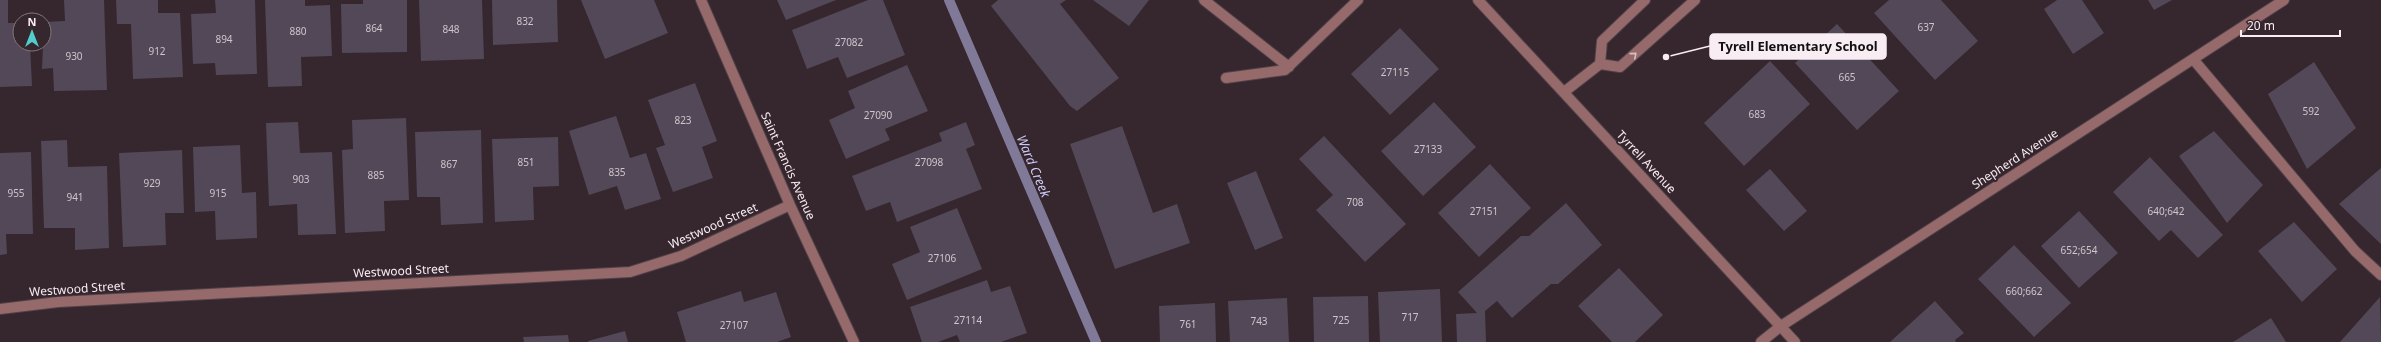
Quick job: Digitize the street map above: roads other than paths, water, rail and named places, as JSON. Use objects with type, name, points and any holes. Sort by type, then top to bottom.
[{"type":"street","name":"Saint Francis Avenue","points":[[701,0],[790,205],[854,342]]},
{"type":"street","points":[[1204,0],[1288,67]]},
{"type":"street","points":[[1226,78],[1286,70],[1358,0]]},
{"type":"street","name":"Tyrrell Avenue","points":[[1478,0],[1795,342]]},
{"type":"street","points":[[1600,64],[1602,41],[1645,0]]},
{"type":"street","points":[[1564,92],[1600,64],[1620,67],[1696,0]]},
{"type":"street","name":"Shepherd Avenue","points":[[1761,342],[1781,326],[2284,0]]},
{"type":"street","points":[[2193,59],[2355,251],[2381,275]]},
{"type":"street","name":"Westwood Street","points":[[0,309],[58,302],[630,272],[681,256],[790,205]]},
{"type":"waterway","name":"Ward Creek","points":[[949,0],[1096,342]]},
{"type":"place","name":"Tyrell Elementary School","points":[[1666,57]]}]
